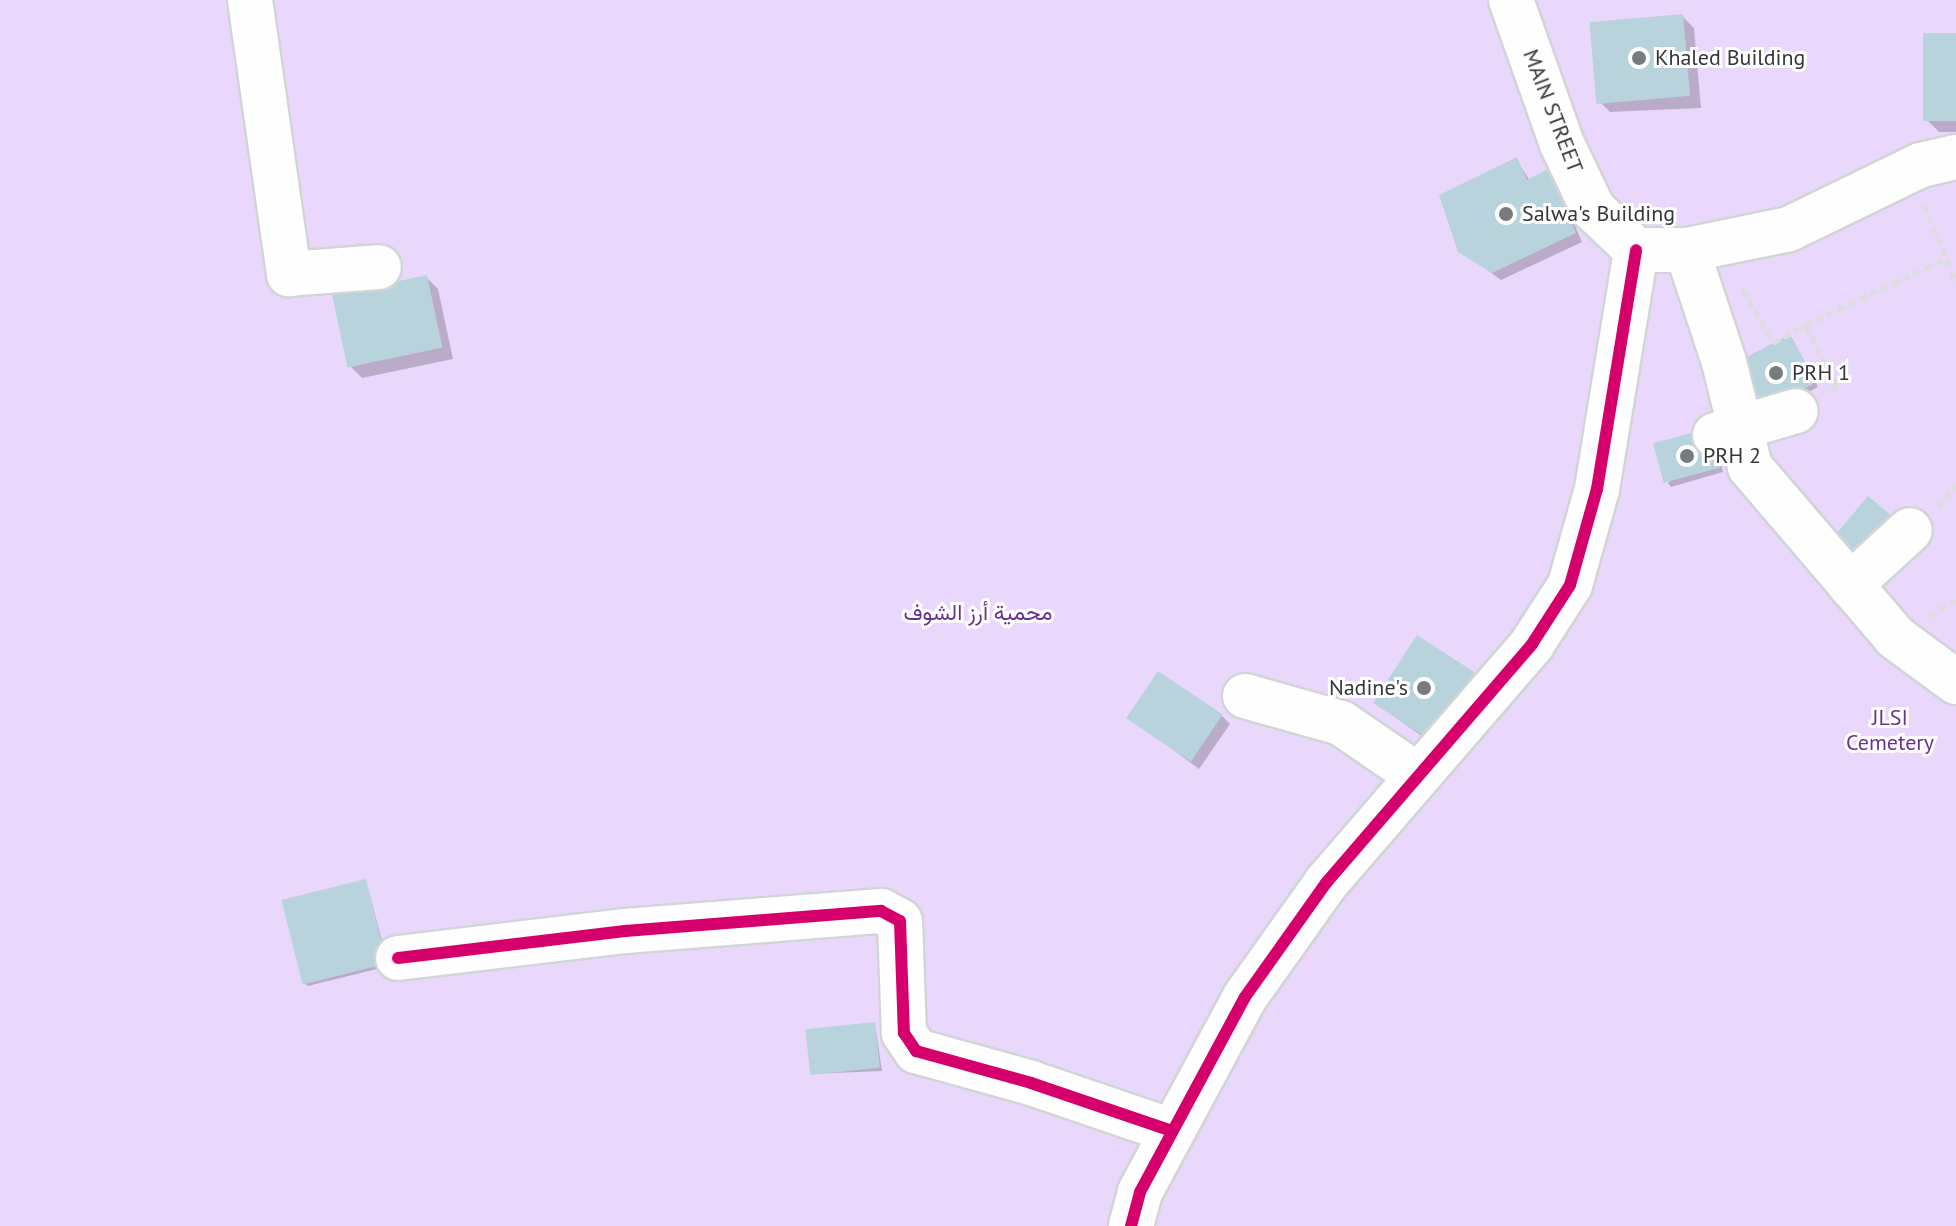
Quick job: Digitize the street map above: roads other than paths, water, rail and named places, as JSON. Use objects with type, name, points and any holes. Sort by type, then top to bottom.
[{"type":"street","points":[[250,0],[289,274],[379,267]]},
{"type":"street","name":"MAIN STREET","points":[[1511,0],[1562,144],[1593,209],[1636,250]]},
{"type":"street","points":[[1131,1226],[1140,1192],[1245,997],[1326,883],[1532,644],[1570,585],[1597,489],[1636,250],[1705,247],[1789,229],[1906,173],[1956,157]]},
{"type":"street","points":[[1705,247],[1729,431],[1750,467],[1895,637],[1956,682]]},
{"type":"street","points":[[1729,431],[1796,411]]},
{"type":"street","points":[[1850,585],[1910,530]]},
{"type":"street","points":[[1245,696],[1341,723],[1417,775]]},
{"type":"street","points":[[398,958],[625,931],[881,911],[900,921],[904,1033],[916,1051],[1172,1131]]},
{"type":"place","name":"Khaled Building","points":[[1639,58]]},
{"type":"place","name":"Salwa's Building","points":[[1506,214]]},
{"type":"place","name":"PRH 1","points":[[1776,373]]},
{"type":"place","name":"PRH 2","points":[[1687,456]]},
{"type":"place","name":"Nadine's","points":[[1424,688]]},
{"type":"park label","name":"محمية أرز الشوف","points":[[978,613]]},
{"type":"park label","name":"JLSI Cemetery","points":[[1890,730]]}]
